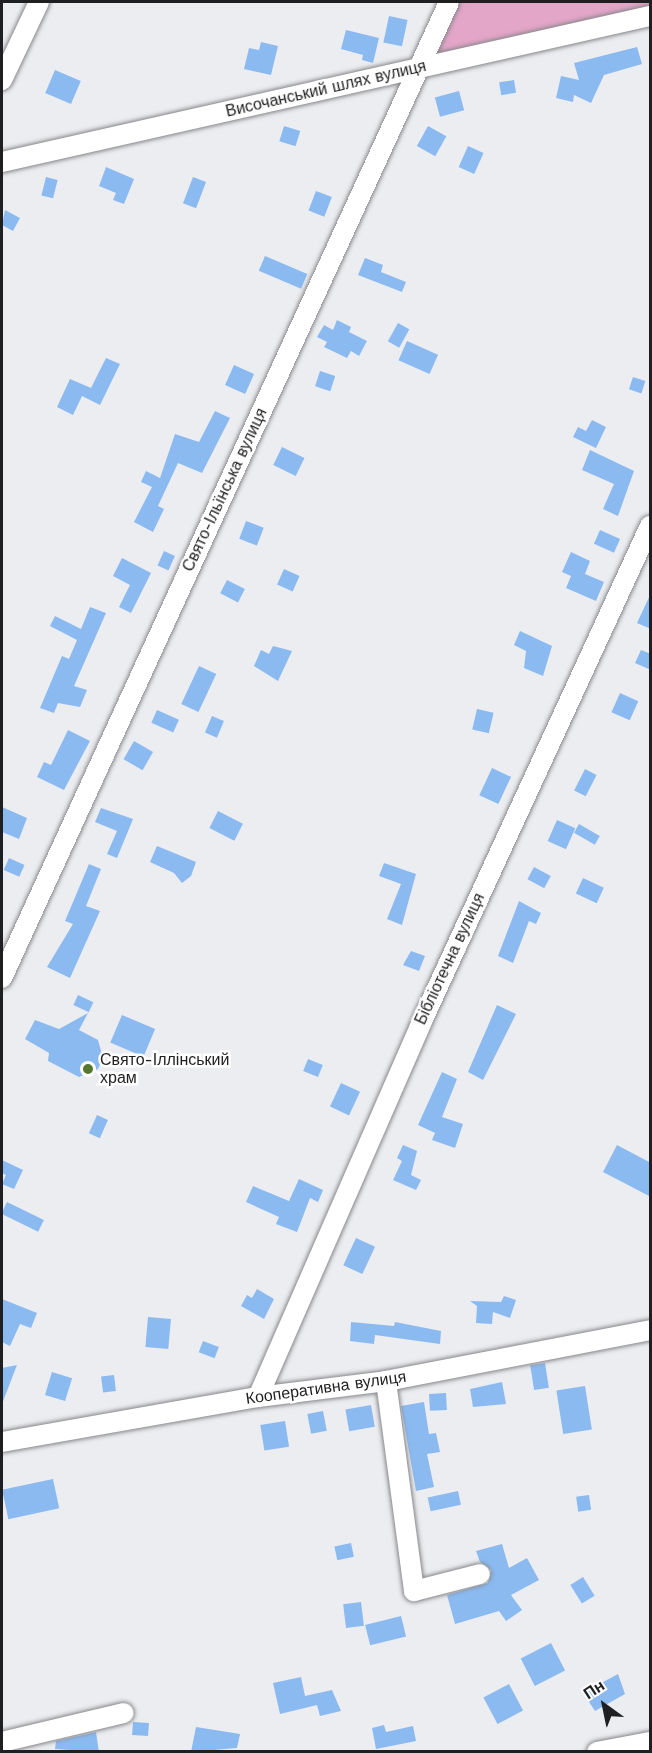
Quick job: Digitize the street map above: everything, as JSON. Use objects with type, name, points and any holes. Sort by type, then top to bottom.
[{"type":"street","points":[[2,80],[39,2]]},
{"type":"street","name":"Свято-Ільїнська вулиця","points":[[2,978],[448,2]]},
{"type":"street","name":"Височанський шлях вулиця","points":[[2,162],[651,16]]},
{"type":"street","name":"Бібліотечна вулиця","points":[[258,1397],[423,1019],[651,526]]},
{"type":"street","name":"Кооперативна вулиця","points":[[2,1442],[258,1397],[386,1381],[651,1330]]},
{"type":"street","points":[[386,1381],[414,1591],[480,1574]]},
{"type":"street","points":[[2,1742],[124,1713]]},
{"type":"street","points":[[597,1752],[651,1742]]},
{"type":"shaded area","points":[[449,2],[650,2],[650,16],[419,68]]},
{"type":"building","points":[[389,16],[408,20],[402,46],[383,42]]},
{"type":"building","points":[[346,30],[379,38],[373,63],[362,60],[363,55],[341,49]]},
{"type":"building","points":[[261,42],[278,46],[271,75],[244,69],[249,48],[259,50]]},
{"type":"building","points":[[637,47],[642,64],[604,75],[591,103],[574,95],[573,102],[556,98],[561,76],[579,80],[574,63]]},
{"type":"building","points":[[55,70],[81,81],[71,104],[45,93]]},
{"type":"building","points":[[514,80],[516,93],[501,95],[499,82]]},
{"type":"building","points":[[459,91],[464,110],[440,117],[435,97]]},
{"type":"building","points":[[284,126],[300,131],[296,146],[279,141]]},
{"type":"building","points":[[428,126],[446,136],[435,156],[417,146]]},
{"type":"building","points":[[468,146],[484,153],[474,174],[459,167]]},
{"type":"building","points":[[106,167],[134,179],[124,204],[113,200],[116,193],[99,186]]},
{"type":"building","points":[[46,177],[58,180],[53,198],[41,195]]},
{"type":"building","points":[[193,177],[206,182],[196,208],[183,203]]},
{"type":"building","points":[[316,191],[332,197],[324,217],[308,211]]},
{"type":"building","points":[[5,210],[20,218],[13,231],[2,225]]},
{"type":"building","points":[[265,256],[307,274],[301,289],[259,271]]},
{"type":"building","points":[[365,258],[383,265],[381,272],[406,282],[402,292],[358,275]]},
{"type":"building","points":[[337,320],[351,327],[349,332],[367,341],[359,356],[351,351],[347,358],[324,347],[327,342],[317,337],[324,325],[333,330]]},
{"type":"building","points":[[398,323],[409,329],[399,348],[388,341]]},
{"type":"building","points":[[407,341],[438,355],[430,374],[398,360]]},
{"type":"building","points":[[106,358],[120,364],[100,405],[82,396],[73,415],[57,407],[70,379],[91,388]]},
{"type":"building","points":[[234,365],[254,374],[245,394],[225,385]]},
{"type":"building","points":[[320,371],[335,376],[330,391],[315,386]]},
{"type":"building","points":[[633,377],[645,381],[641,393],[629,389]]},
{"type":"building","points":[[215,411],[230,418],[202,473],[178,463],[158,506],[164,509],[153,532],[134,522],[152,487],[141,482],[146,471],[160,478],[175,434],[199,442]]},
{"type":"building","points":[[592,420],[606,427],[596,448],[573,437],[578,427],[586,431]]},
{"type":"building","points":[[282,447],[304,458],[296,476],[273,465]]},
{"type":"building","points":[[590,450],[634,471],[618,516],[603,509],[614,484],[582,470]]},
{"type":"building","points":[[246,521],[264,528],[257,546],[239,539]]},
{"type":"building","points":[[600,530],[620,539],[614,553],[594,544]]},
{"type":"building","points":[[164,551],[175,556],[168,570],[157,566]]},
{"type":"building","points":[[571,552],[590,561],[585,574],[604,582],[596,601],[566,588],[571,576],[562,572]]},
{"type":"building","points":[[122,558],[151,573],[131,613],[119,607],[130,585],[113,576]]},
{"type":"building","points":[[284,569],[300,576],[293,591],[277,585]]},
{"type":"building","points":[[227,580],[245,589],[238,602],[220,593]]},
{"type":"building","points":[[651,593],[651,629],[637,623]]},
{"type":"building","points":[[90,607],[106,613],[74,686],[87,690],[80,707],[58,703],[54,713],[40,708],[62,656],[69,659],[77,640],[50,626],[55,616],[81,629]]},
{"type":"building","points":[[520,631],[552,646],[543,676],[524,668],[526,651],[514,645]]},
{"type":"building","points":[[273,646],[292,651],[278,681],[254,666],[261,650],[269,654]]},
{"type":"building","points":[[641,650],[651,654],[651,670],[635,663]]},
{"type":"building","points":[[199,666],[216,674],[198,712],[181,704]]},
{"type":"building","points":[[620,693],[638,701],[630,720],[611,712]]},
{"type":"building","points":[[477,709],[494,713],[489,733],[472,729]]},
{"type":"building","points":[[157,710],[179,720],[173,733],[151,723]]},
{"type":"building","points":[[212,716],[224,721],[217,738],[205,733]]},
{"type":"building","points":[[68,730],[90,741],[64,790],[37,777],[44,762],[51,765]]},
{"type":"building","points":[[134,741],[153,752],[143,770],[124,759]]},
{"type":"building","points":[[492,768],[511,777],[498,804],[479,795]]},
{"type":"building","points":[[585,769],[597,775],[586,796],[574,790]]},
{"type":"building","points":[[2,807],[27,818],[19,839],[2,832]]},
{"type":"building","points":[[101,808],[133,819],[117,858],[107,854],[117,831],[95,822]]},
{"type":"building","points":[[218,811],[243,824],[234,841],[209,828]]},
{"type":"building","points":[[557,820],[575,828],[566,849],[548,841]]},
{"type":"building","points":[[579,824],[600,836],[595,845],[574,833]]},
{"type":"building","points":[[157,846],[196,862],[191,876],[182,883],[174,873],[150,862]]},
{"type":"building","points":[[9,858],[25,865],[19,877],[4,870]]},
{"type":"building","points":[[384,863],[416,874],[402,925],[387,919],[401,884],[379,876]]},
{"type":"building","points":[[89,864],[101,869],[86,906],[100,911],[70,978],[47,967],[73,924],[65,921]]},
{"type":"building","points":[[534,867],[551,876],[544,888],[527,879]]},
{"type":"building","points":[[583,878],[604,888],[597,903],[576,893]]},
{"type":"building","points":[[519,901],[541,913],[536,924],[529,921],[513,963],[498,956]]},
{"type":"building","points":[[411,951],[425,956],[419,971],[403,965]]},
{"type":"building","points":[[78,995],[93,1002],[89,1012],[73,1005]]},
{"type":"building","points":[[497,1005],[516,1014],[483,1080],[468,1072]]},
{"type":"building","name":"Свято-Іллінський храм","points":[[88,1013],[79,1030],[98,1040],[103,1058],[98,1069],[79,1077],[48,1061],[49,1053],[25,1039],[35,1020],[59,1029]]},
{"type":"building","points":[[122,1015],[155,1029],[143,1057],[110,1043]]},
{"type":"building","points":[[308,1059],[323,1065],[318,1077],[303,1071]]},
{"type":"building","points":[[442,1072],[457,1079],[442,1117],[463,1124],[455,1148],[432,1140],[435,1133],[418,1125]]},
{"type":"building","points":[[341,1083],[360,1092],[349,1115],[330,1107]]},
{"type":"building","points":[[97,1115],[108,1120],[100,1138],[89,1133]]},
{"type":"building","points":[[403,1145],[417,1151],[411,1175],[421,1180],[416,1190],[393,1180],[402,1161],[397,1158]]},
{"type":"building","points":[[617,1145],[651,1163],[651,1197],[603,1172]]},
{"type":"building","points":[[2,1160],[23,1170],[14,1189],[2,1184],[6,1175],[2,1173]]},
{"type":"building","points":[[299,1179],[323,1190],[318,1202],[310,1198],[297,1232],[276,1224],[279,1217],[246,1202],[253,1186],[289,1201]]},
{"type":"building","points":[[7,1202],[44,1220],[38,1232],[2,1214]]},
{"type":"building","points":[[356,1238],[375,1247],[362,1274],[343,1265]]},
{"type":"building","points":[[257,1289],[274,1299],[264,1319],[241,1306],[247,1295],[252,1298]]},
{"type":"building","points":[[504,1296],[516,1300],[510,1318],[493,1312],[492,1324],[476,1323],[477,1306],[470,1301],[501,1302]]},
{"type":"building","points":[[2,1299],[37,1313],[31,1328],[20,1324],[10,1346],[2,1342]]},
{"type":"building","points":[[148,1317],[171,1319],[168,1349],[145,1347]]},
{"type":"building","points":[[351,1322],[394,1326],[395,1322],[441,1331],[440,1344],[375,1335],[374,1344],[350,1341]]},
{"type":"building","points":[[203,1341],[219,1347],[215,1358],[199,1352]]},
{"type":"building","points":[[545,1363],[549,1388],[534,1390],[530,1365]]},
{"type":"building","points":[[17,1365],[2,1404],[2,1368]]},
{"type":"building","points":[[52,1372],[72,1378],[65,1401],[45,1395]]},
{"type":"building","points":[[114,1375],[116,1391],[103,1392],[101,1377]]},
{"type":"building","points":[[502,1382],[506,1404],[473,1407],[470,1389]]},
{"type":"building","points":[[585,1386],[592,1429],[563,1434],[556,1391]]},
{"type":"building","points":[[446,1393],[447,1410],[430,1411],[429,1394]]},
{"type":"building","points":[[424,1402],[429,1434],[436,1433],[440,1452],[427,1454],[434,1487],[416,1491],[401,1406]]},
{"type":"building","points":[[371,1405],[375,1427],[349,1431],[345,1410]]},
{"type":"building","points":[[323,1411],[327,1431],[311,1434],[307,1414]]},
{"type":"building","points":[[285,1421],[289,1447],[264,1451],[260,1425]]},
{"type":"building","points":[[53,1479],[59,1508],[8,1519],[2,1490]]},
{"type":"building","points":[[458,1491],[461,1505],[431,1511],[428,1497]]},
{"type":"building","points":[[589,1495],[591,1510],[578,1512],[576,1497]]},
{"type":"building","points":[[351,1543],[354,1557],[337,1560],[334,1547]]},
{"type":"building","points":[[502,1544],[509,1568],[527,1558],[539,1580],[511,1595],[522,1610],[506,1621],[499,1611],[455,1624],[447,1595],[488,1583],[491,1570],[480,1562],[476,1551]]},
{"type":"building","points":[[583,1577],[595,1596],[582,1604],[570,1585]]},
{"type":"building","points":[[361,1602],[364,1626],[346,1628],[343,1604]]},
{"type":"building","points":[[401,1616],[406,1636],[370,1645],[365,1625]]},
{"type":"building","points":[[551,1643],[565,1671],[535,1686],[521,1658]]},
{"type":"building","points":[[618,1674],[625,1694],[595,1711],[583,1693]]},
{"type":"building","points":[[301,1677],[305,1696],[332,1690],[341,1711],[320,1716],[317,1705],[280,1714],[273,1683]]},
{"type":"building","points":[[509,1684],[523,1710],[497,1724],[483,1698]]},
{"type":"building","points":[[133,1722],[149,1723],[148,1736],[132,1735]]},
{"type":"building","points":[[384,1725],[386,1732],[413,1726],[416,1741],[376,1749],[372,1728]]},
{"type":"building","points":[[196,1727],[240,1734],[237,1748],[191,1752]]},
{"type":"building","points":[[96,1732],[99,1752],[55,1749],[56,1741]]},
{"type":"place","name":"Свято-Іллінський храм","points":[[88,1069]]}]
